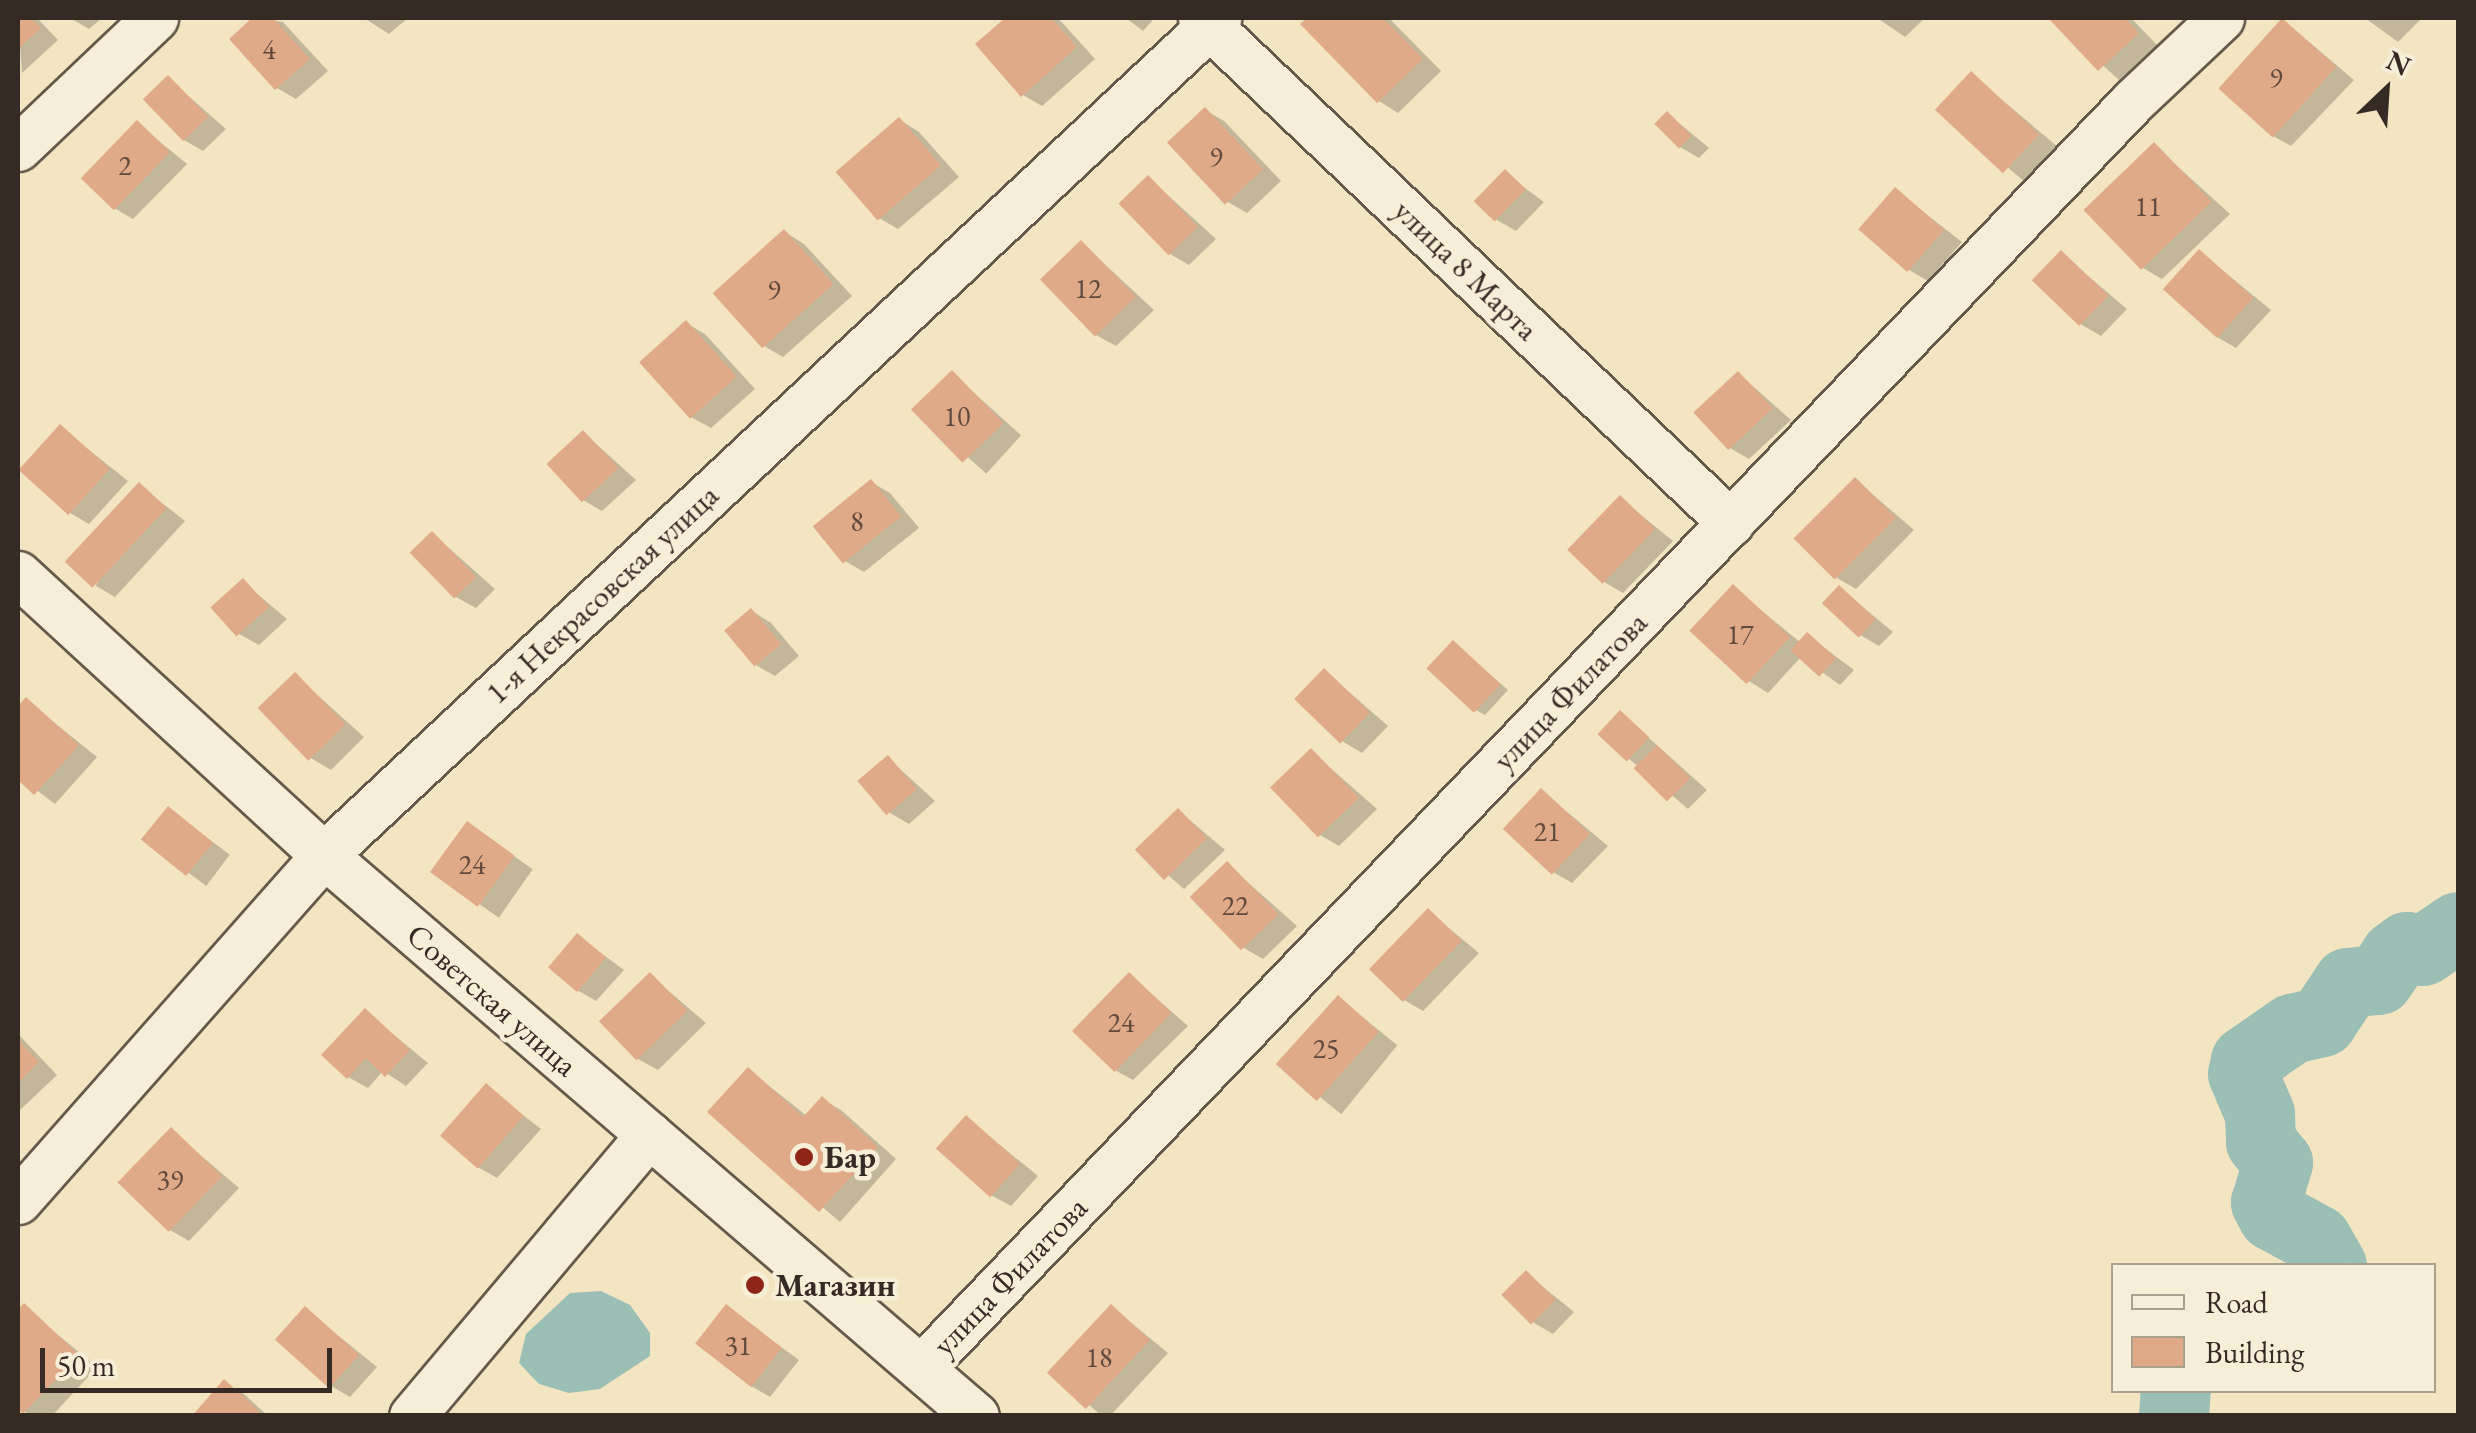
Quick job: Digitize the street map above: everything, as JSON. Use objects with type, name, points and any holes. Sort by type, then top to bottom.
[{"type":"street","points":[[18,148],[155,18]]},
{"type":"street","name":"улица Филатова","points":[[922,1368],[2133,101],[2221,18]]},
{"type":"street","name":"улица 8 Марта","points":[[1209,20],[1731,523]]},
{"type":"street","name":"1-я Некрасовская улица","points":[[18,1200],[324,855],[1209,20]]},
{"type":"street","name":"Советская улица","points":[[18,574],[324,855],[976,1416]]},
{"type":"street","points":[[412,1416],[649,1135]]},
{"type":"water","points":[[601,1291],[630,1305],[650,1333],[650,1356],[600,1389],[569,1393],[539,1384],[519,1363],[526,1334],[570,1293]]},
{"type":"building","points":[[18,18],[31,18],[41,28],[18,49]]},
{"type":"building","points":[[252,18],[273,18],[310,59],[275,90],[229,39]]},
{"type":"building","points":[[1005,18],[1051,18],[1077,47],[1021,97],[975,44]]},
{"type":"building","points":[[1307,18],[1383,18],[1423,59],[1377,103],[1300,24]]},
{"type":"building","points":[[2048,18],[2125,18],[2139,33],[2098,71]]},
{"type":"building","points":[[2282,18],[2336,67],[2273,137],[2218,89]]},
{"type":"building","points":[[1971,71],[2039,134],[2003,173],[1935,110]]},
{"type":"building","points":[[168,75],[208,117],[183,141],[143,99]]},
{"type":"building","points":[[1205,107],[1263,169],[1225,205],[1167,142]]},
{"type":"building","points":[[1667,111],[1692,136],[1679,148],[1654,124]]},
{"type":"building","points":[[899,117],[941,165],[878,220],[836,172]]},
{"type":"building","points":[[137,120],[170,152],[114,210],[81,178]]},
{"type":"building","points":[[2154,142],[2212,202],[2141,270],[2084,210]]},
{"type":"building","points":[[1505,169],[1526,189],[1495,222],[1474,201]]},
{"type":"building","points":[[1148,175],[1198,227],[1169,255],[1119,203]]},
{"type":"building","points":[[1895,187],[1944,230],[1907,272],[1858,229]]},
{"type":"building","points":[[784,229],[834,284],[762,348],[713,293]]},
{"type":"building","points":[[1081,240],[1136,297],[1095,336],[1040,280]]},
{"type":"building","points":[[2199,249],[2253,298],[2217,338],[2163,289]]},
{"type":"building","points":[[2061,250],[2108,296],[2079,326],[2032,280]]},
{"type":"building","points":[[686,320],[737,376],[690,419],[639,362]]},
{"type":"building","points":[[952,370],[1003,423],[962,463],[911,410]]},
{"type":"building","points":[[1738,371],[1773,408],[1728,450],[1693,413]]},
{"type":"building","points":[[60,424],[110,469],[68,515],[19,470]]},
{"type":"building","points":[[583,430],[618,468],[582,502],[546,464]]},
{"type":"building","points":[[1855,477],[1896,518],[1834,580],[1793,539]]},
{"type":"building","points":[[871,479],[901,516],[843,564],[813,526]]},
{"type":"building","points":[[139,482],[167,508],[92,588],[65,562]]},
{"type":"building","points":[[1620,495],[1655,529],[1602,584],[1567,550]]},
{"type":"building","points":[[432,531],[476,577],[454,599],[410,553]]},
{"type":"building","points":[[243,578],[269,607],[236,636],[210,607]]},
{"type":"building","points":[[1733,584],[1790,637],[1746,684],[1689,631]]},
{"type":"building","points":[[1839,585],[1876,619],[1859,637],[1822,603]]},
{"type":"building","points":[[751,608],[781,644],[754,667],[724,630]]},
{"type":"building","points":[[1807,632],[1836,658],[1819,677],[1790,651]]},
{"type":"building","points":[[1453,640],[1501,684],[1474,713],[1426,669]]},
{"type":"building","points":[[1324,668],[1370,712],[1340,743],[1294,699]]},
{"type":"building","points":[[295,672],[346,725],[308,761],[258,708]]},
{"type":"building","points":[[26,697],[79,745],[34,795],[18,780],[18,706]]},
{"type":"building","points":[[1620,710],[1649,737],[1627,761],[1597,734]]},
{"type":"building","points":[[1657,745],[1690,778],[1667,802],[1634,768]]},
{"type":"building","points":[[1311,748],[1359,798],[1318,837],[1270,788]]},
{"type":"building","points":[[888,755],[917,789],[886,815],[857,781]]},
{"type":"building","points":[[1541,788],[1590,834],[1552,875],[1503,829]]},
{"type":"building","points":[[168,806],[213,843],[186,876],[141,839]]},
{"type":"building","points":[[1178,808],[1207,838],[1164,880],[1135,850]]},
{"type":"building","points":[[467,821],[515,856],[478,907],[430,872]]},
{"type":"building","points":[[1227,861],[1278,914],[1241,950],[1190,897]]},
{"type":"building","points":[[1428,908],[1462,941],[1403,1002],[1369,969]]},
{"type":"building","points":[[577,933],[606,957],[577,992],[548,967]]},
{"type":"building","points":[[650,972],[688,1011],[636,1060],[599,1021]]},
{"type":"building","points":[[1129,972],[1171,1013],[1114,1072],[1072,1031]]},
{"type":"building","points":[[1338,995],[1379,1032],[1317,1101],[1276,1064]]},
{"type":"building","points":[[365,1008],[410,1050],[385,1077],[366,1058],[347,1079],[321,1055]]},
{"type":"building","points":[[18,1040],[39,1062],[18,1083]]},
{"type":"building","points":[[748,1067],[803,1117],[822,1096],[878,1147],[819,1212],[707,1112]]},
{"type":"building","points":[[486,1083],[524,1116],[478,1169],[440,1136]]},
{"type":"building","points":[[966,1115],[1020,1164],[990,1197],[936,1148]]},
{"type":"building","points":[[171,1127],[222,1176],[169,1232],[118,1182]]},
{"type":"building","points":[[1526,1270],[1556,1300],[1531,1324],[1501,1295]]},
{"type":"building","points":[[24,1303],[79,1355],[23,1414],[18,1409],[18,1310]]},
{"type":"building","points":[[726,1304],[782,1348],[751,1387],[695,1343]]},
{"type":"building","points":[[1111,1304],[1150,1340],[1086,1409],[1047,1373]]},
{"type":"building","points":[[305,1306],[359,1355],[329,1388],[275,1339]]},
{"type":"building","points":[[224,1379],[264,1416],[192,1416]]},
{"type":"waterway","points":[[2330,1263],[2317,1240],[2273,1216],[2266,1203],[2278,1163],[2261,1142],[2260,1114],[2243,1074],[2246,1061],[2292,1029],[2322,1022],[2348,983],[2379,980],[2395,956],[2407,947],[2423,951],[2458,927]]},
{"type":"waterway","points":[[2174,1416],[2176,1393]]},
{"type":"place","name":"Бар","points":[[804,1157]]},
{"type":"place","name":"Магазин","points":[[755,1285]]}]
